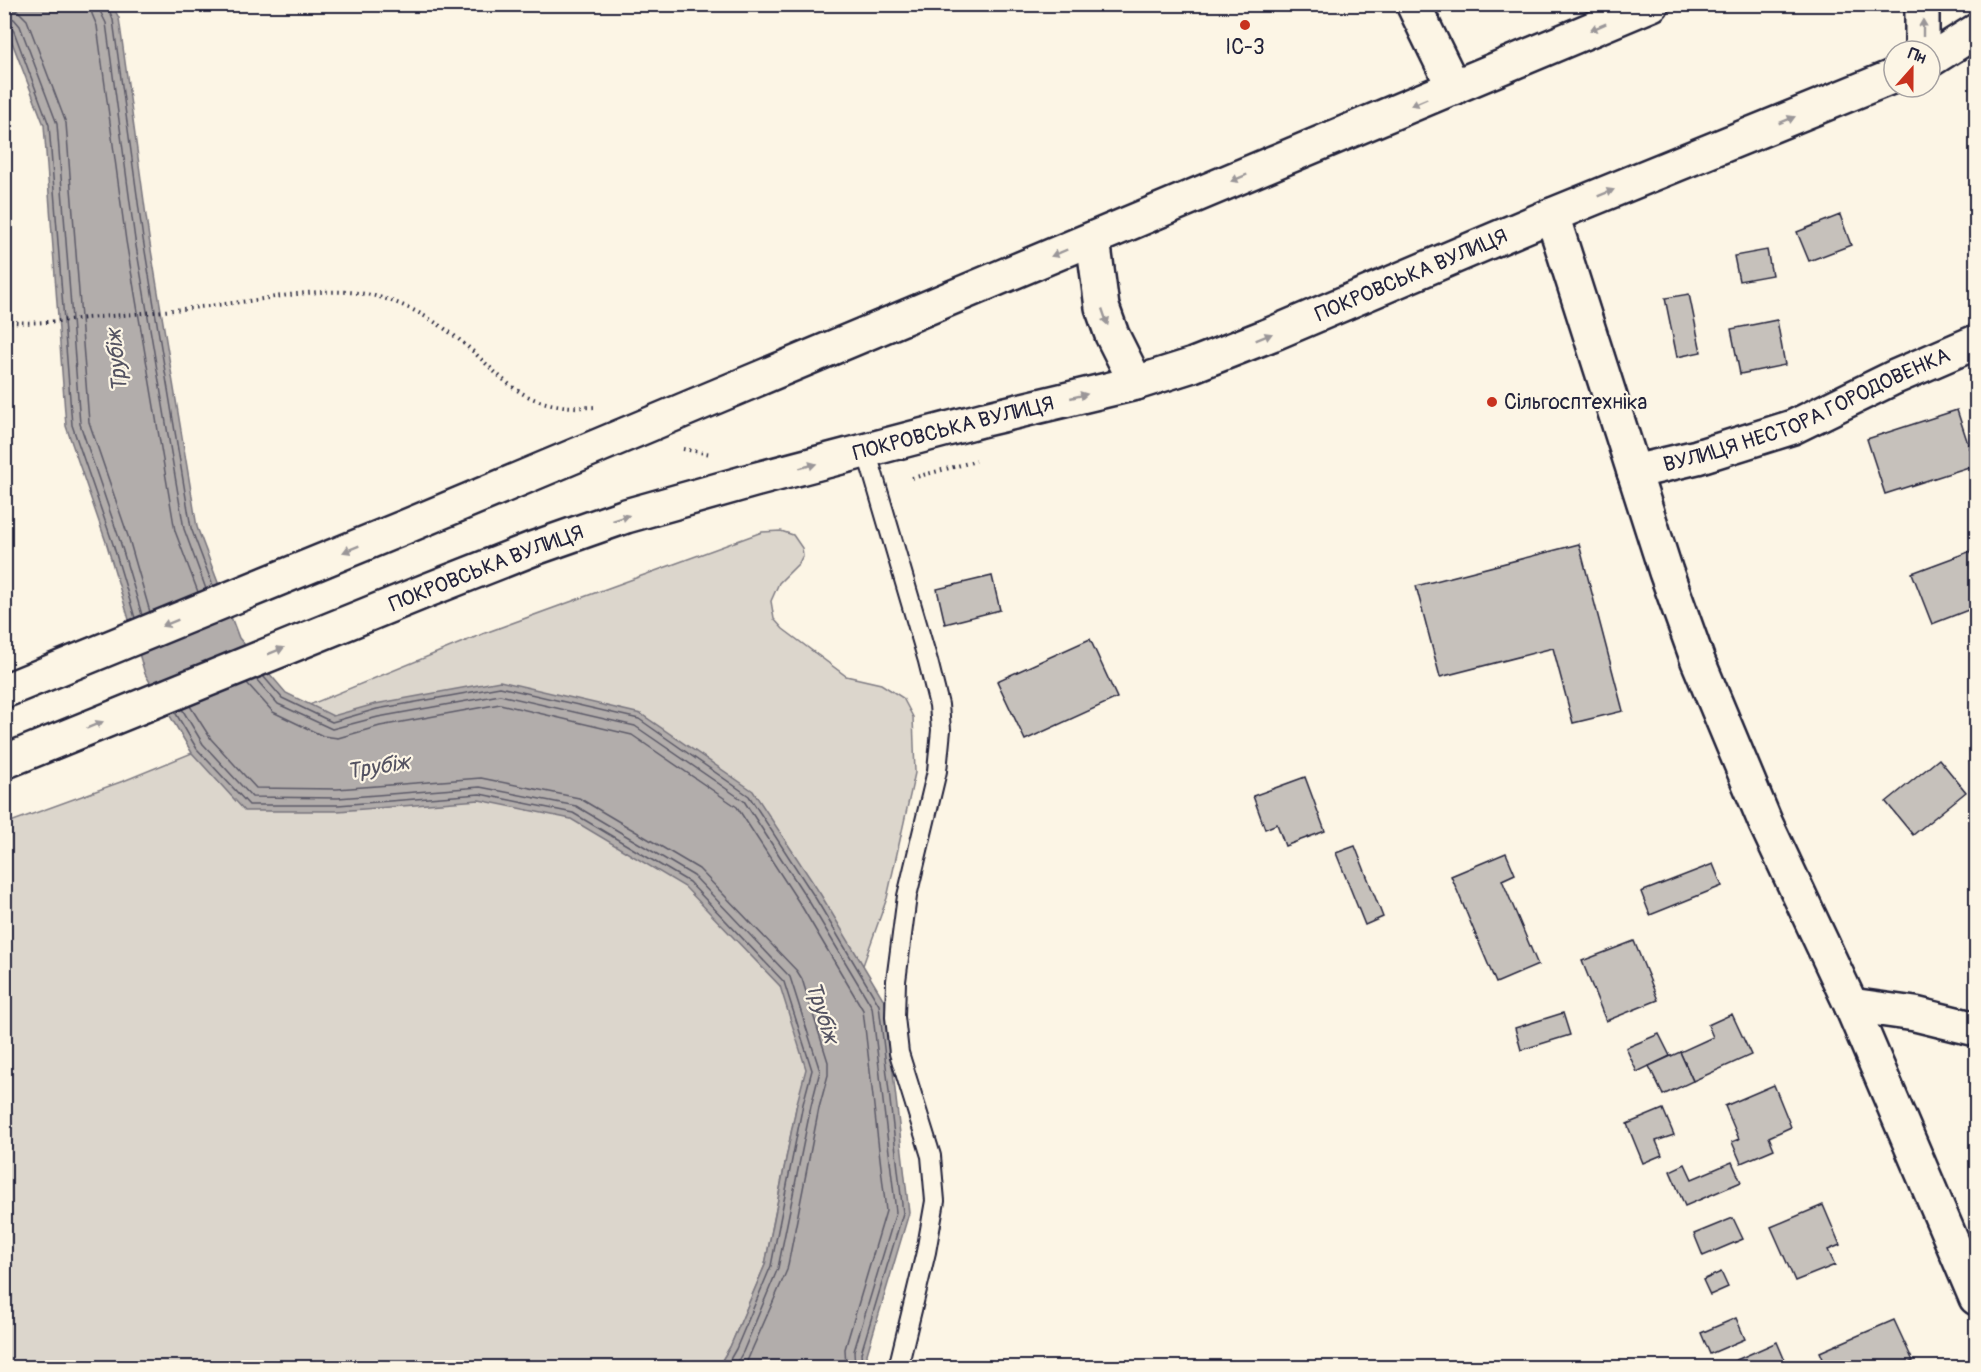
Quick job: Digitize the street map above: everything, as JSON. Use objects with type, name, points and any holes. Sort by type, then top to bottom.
[{"type":"main road","points":[[1413,4],[1454,88]]},
{"type":"main road","points":[[4,691],[405,527],[1652,4]]},
{"type":"main road","points":[[1922,4],[1922,39]]},
{"type":"main road","points":[[1942,53],[1977,31]]},
{"type":"main road","name":"ПОКРОВСЬКА ВУЛИЦЯ","points":[[4,762],[428,590],[532,549],[626,516],[866,450],[1136,383],[1193,365],[1263,338],[1552,215],[1882,81]]},
{"type":"main road","points":[[1552,215],[1666,572],[1730,741],[1766,824],[1851,1005],[1977,1298]]},
{"type":"main road","points":[[1093,239],[1102,307],[1112,335],[1136,383]]},
{"type":"main road","name":"ВУЛИЦЯ НЕСТОРА ГОРОДОВЕНКА","points":[[1634,472],[1697,457],[1793,427],[1895,377],[1977,342]]},
{"type":"main road","points":[[1851,1005],[1915,1014],[1977,1029]]},
{"type":"lane","points":[[866,450],[928,661],[939,705],[940,730],[937,771],[905,908],[896,981],[895,1017],[899,1053],[931,1156],[934,1202],[926,1252],[898,1368]]},
{"type":"path","points":[[4,321],[34,323],[168,312],[290,295],[351,292],[386,299],[423,316],[462,341],[519,392],[534,399],[559,406],[599,407]]},
{"type":"path","points":[[646,426],[668,444],[729,459],[754,480]]},
{"type":"path","points":[[877,487],[976,461]]},
{"type":"shaded area","points":[[781,531],[793,535],[802,548],[803,555],[799,563],[779,583],[771,601],[774,619],[783,629],[846,676],[881,684],[903,698],[913,717],[915,773],[887,898],[856,985],[797,1103],[765,1265],[730,1347],[718,1367],[5,1368],[5,824],[126,780],[485,633],[762,532]]},
{"type":"water","name":"Трубіж","points":[[5,4],[112,5],[119,18],[149,238],[197,527],[239,638],[286,693],[333,716],[375,704],[500,681],[641,714],[753,791],[821,895],[885,1002],[909,1213],[867,1354],[868,1367],[718,1367],[730,1347],[765,1265],[797,1103],[806,1069],[780,986],[685,887],[571,819],[479,800],[338,811],[245,811],[192,753],[145,674],[107,545],[66,426],[44,125],[5,24]]},
{"type":"building","points":[[1840,215],[1851,245],[1809,261],[1797,232]]},
{"type":"building","points":[[1767,250],[1772,275],[1739,281],[1734,256]]},
{"type":"building","points":[[1689,294],[1701,352],[1677,357],[1665,298]]},
{"type":"building","points":[[1777,320],[1785,365],[1740,374],[1731,329]]},
{"type":"building","points":[[1957,410],[1975,465],[1885,494],[1867,439]]},
{"type":"building","points":[[1579,544],[1623,711],[1573,723],[1553,648],[1440,677],[1416,586]]},
{"type":"building","points":[[1971,551],[1976,566],[1976,607],[1932,624],[1912,573]]},
{"type":"building","points":[[992,576],[1000,610],[945,624],[937,589]]},
{"type":"building","points":[[1090,639],[1117,698],[1025,740],[997,681]]},
{"type":"building","points":[[1939,759],[1966,792],[1913,835],[1886,802]]},
{"type":"building","points":[[1305,777],[1325,831],[1285,846],[1277,824],[1265,829],[1253,796]]},
{"type":"building","points":[[1355,846],[1383,917],[1365,925],[1336,853]]},
{"type":"building","points":[[1506,853],[1515,874],[1502,880],[1538,965],[1496,983],[1451,876]]},
{"type":"building","points":[[1713,864],[1722,886],[1650,915],[1641,892]]},
{"type":"building","points":[[1634,941],[1658,1000],[1606,1021],[1582,961]]},
{"type":"building","points":[[1563,1013],[1570,1035],[1521,1050],[1515,1028]]},
{"type":"building","points":[[1732,1014],[1751,1055],[1693,1081],[1680,1052],[1713,1037],[1708,1025]]},
{"type":"building","points":[[1659,1034],[1670,1056],[1637,1072],[1626,1048]]},
{"type":"building","points":[[1680,1052],[1693,1081],[1663,1095],[1649,1066]]},
{"type":"building","points":[[1774,1085],[1791,1127],[1769,1137],[1774,1149],[1741,1163],[1732,1142],[1739,1139],[1725,1106]]},
{"type":"building","points":[[1663,1109],[1674,1135],[1656,1141],[1662,1155],[1643,1163],[1627,1124]]},
{"type":"building","points":[[1732,1162],[1741,1182],[1685,1206],[1670,1171],[1685,1164],[1692,1179]]},
{"type":"building","points":[[1823,1205],[1840,1245],[1828,1250],[1835,1265],[1795,1281],[1771,1227]]},
{"type":"building","points":[[1733,1218],[1743,1239],[1703,1256],[1694,1234]]},
{"type":"building","points":[[1721,1272],[1728,1287],[1710,1295],[1703,1280]]},
{"type":"building","points":[[1736,1318],[1745,1339],[1710,1354],[1701,1333]]},
{"type":"building","points":[[1894,1320],[1913,1361],[1897,1368],[1827,1368],[1820,1352]]},
{"type":"building","points":[[1777,1342],[1788,1368],[1734,1368],[1732,1362]]},
{"type":"place","name":"ІС-3","points":[[1245,25]]},
{"type":"place","name":"Сільгосптехніка","points":[[1492,402]]}]
